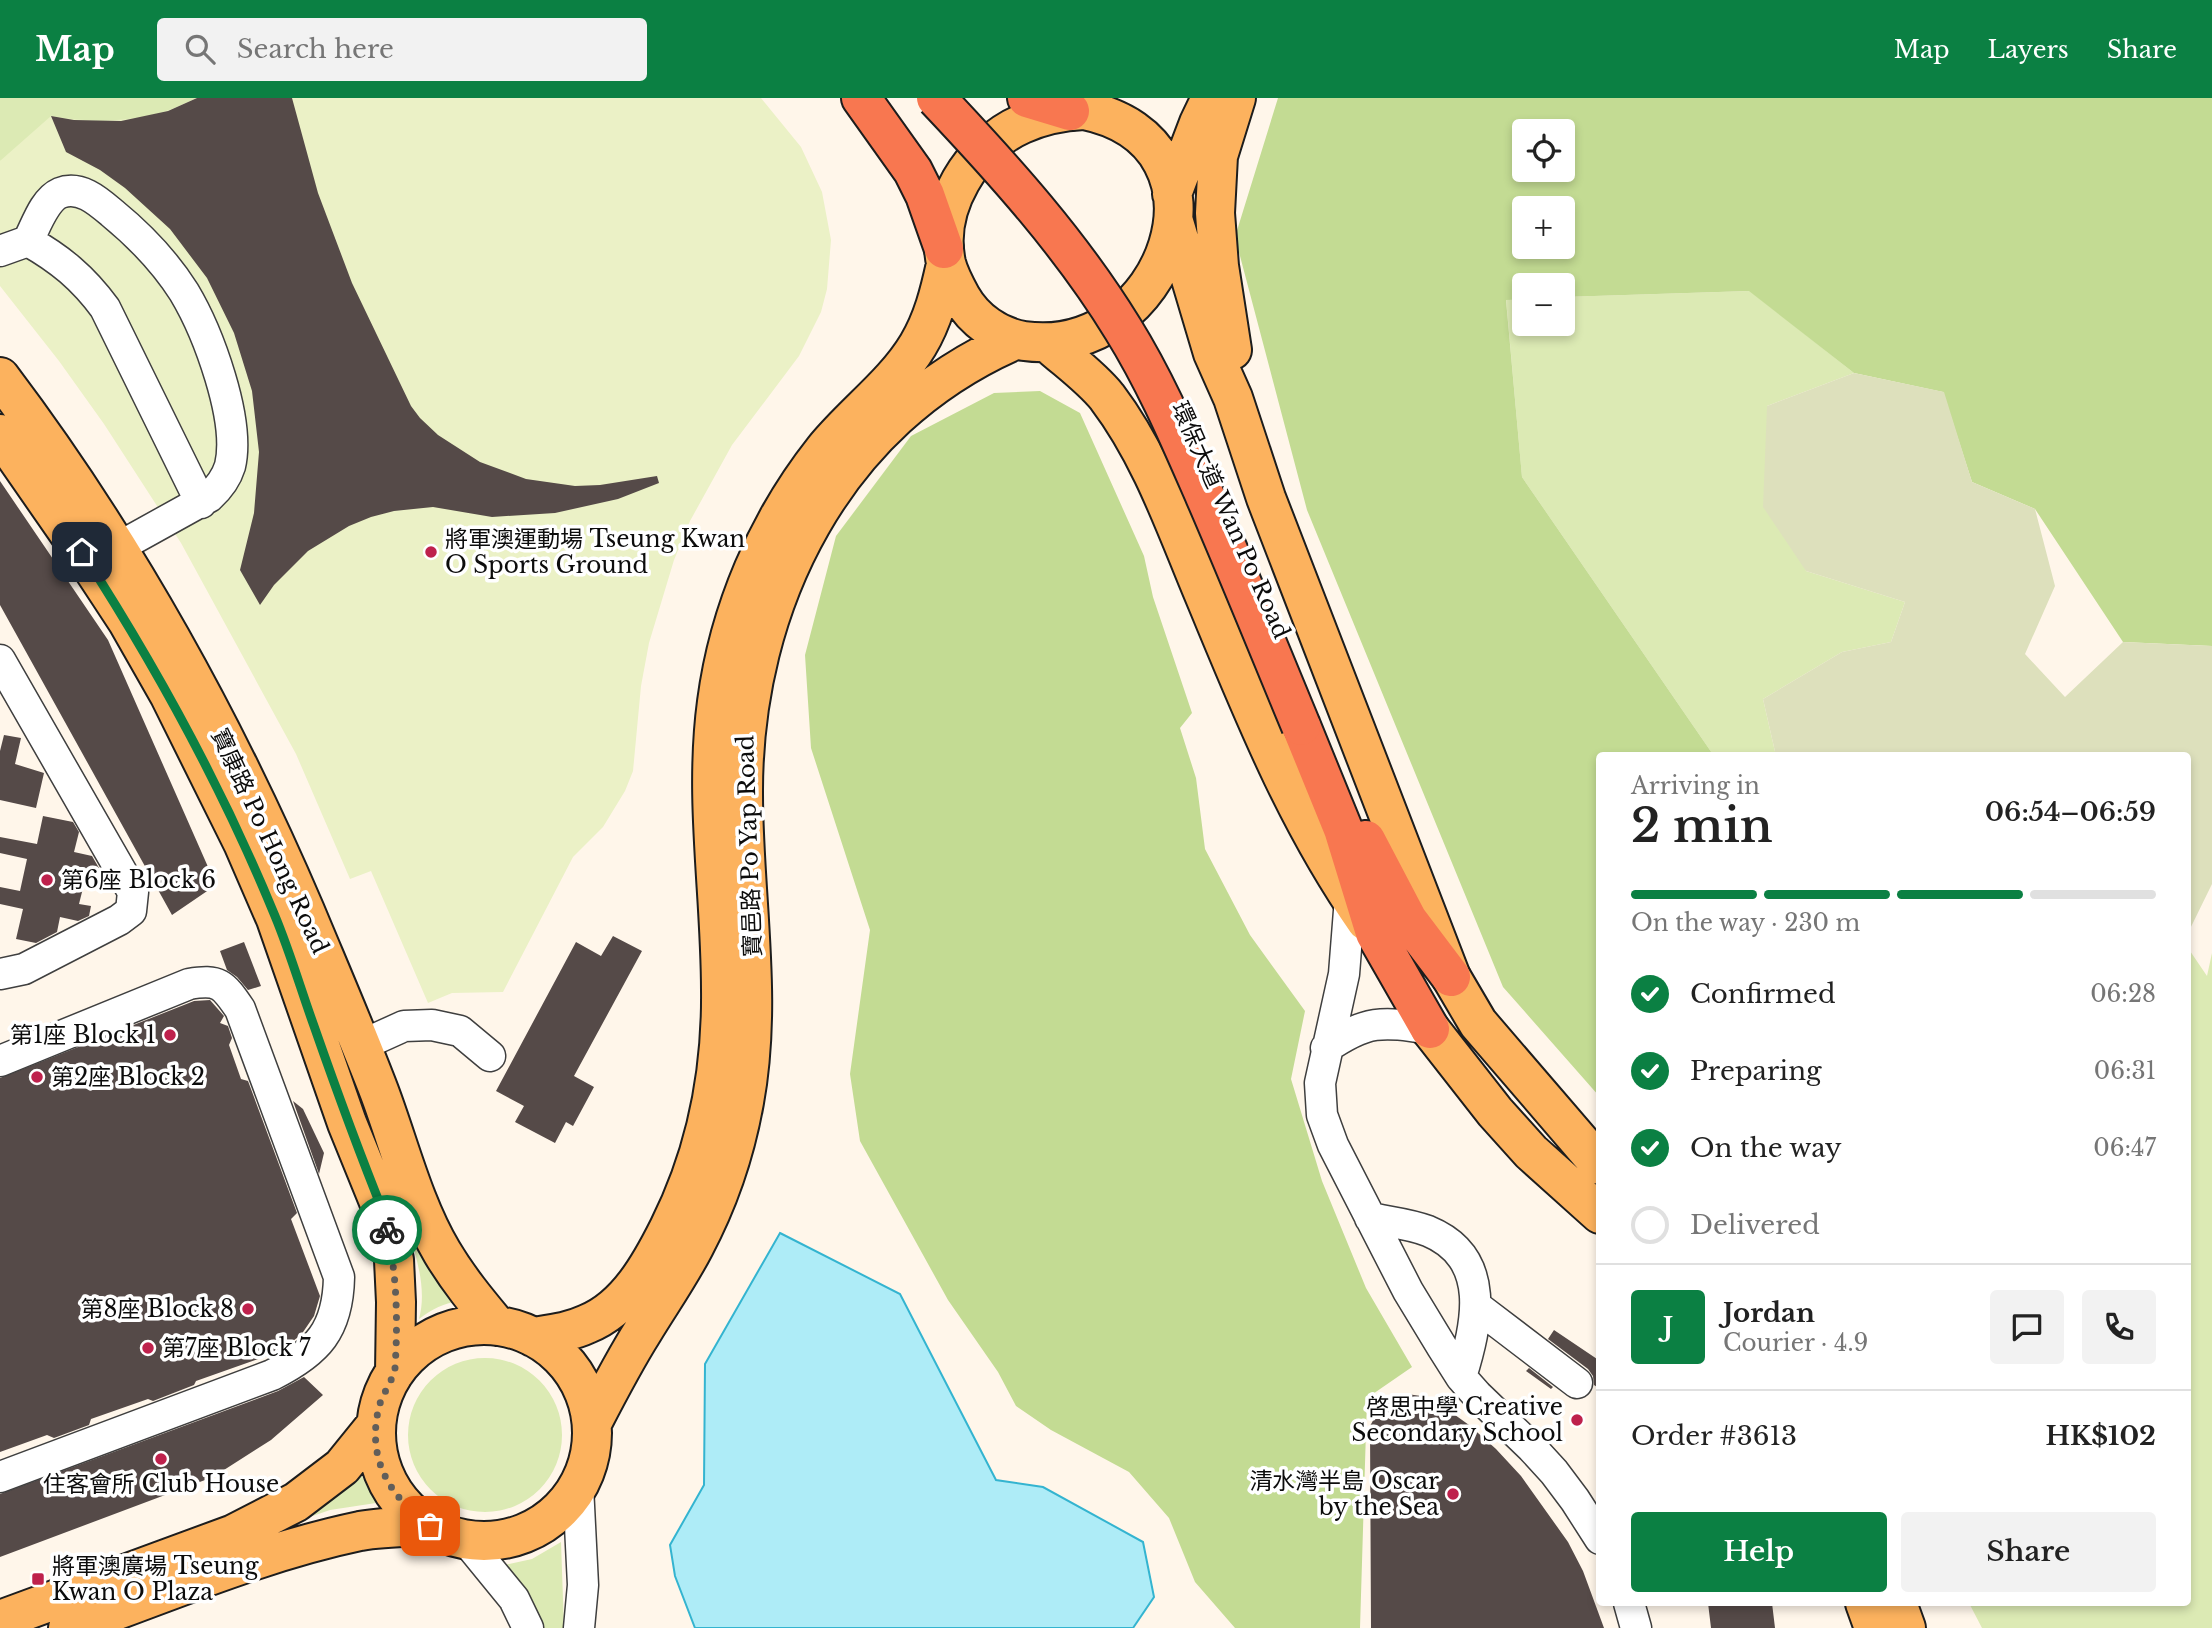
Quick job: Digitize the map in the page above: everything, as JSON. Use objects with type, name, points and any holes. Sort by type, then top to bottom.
[{"type":"highway","points":[[861,98],[913,172],[925,195],[945,257]]},
{"type":"highway","name":"環保大道 Wan Po Road","points":[[936,98],[1041,214],[1088,275],[1124,329],[1162,397],[1309,722],[1392,891],[1408,920],[1451,977]]},
{"type":"highway","name":"環保大道 Wan Po Road","points":[[954,98],[1075,235],[1121,300],[1157,360],[1202,446],[1230,508],[1309,722],[1375,933],[1430,1029]]},
{"type":"highway","points":[[1027,98],[1077,110]]},
{"type":"main road","points":[[1122,98],[1051,114],[1021,124],[1007,131],[983,152],[962,178],[954,192],[944,230],[945,257],[958,293],[974,316],[988,327],[1032,341],[1081,336],[1112,321],[1133,304],[1155,276],[1170,242],[1173,208],[1211,98]]},
{"type":"main road","points":[[1233,398],[1233,347],[1219,267],[1215,213],[1218,156],[1236,98]]},
{"type":"main road","points":[[1077,110],[1102,114],[1120,121],[1145,139],[1162,161],[1173,208]]},
{"type":"main road","name":"環保大道 Wan Po Road","points":[[1173,208],[1213,353],[1233,398],[1266,498],[1451,977],[1478,1023],[1596,1160]]},
{"type":"main road","name":"寶邑路 Po Yap Road","points":[[533,1337],[590,1324],[622,1299],[659,1249],[690,1181],[708,1123],[719,1058],[721,961],[711,766],[719,685],[729,638],[759,556],[793,494],[841,430],[911,356],[931,319],[945,257]]},
{"type":"main road","name":"寶邑路 Po Yap Road","points":[[592,1423],[616,1375],[695,1246],[720,1190],[738,1129],[750,1064],[752,1016],[743,796],[745,729],[759,649],[773,604],[809,528],[844,475],[872,442],[906,408],[981,355],[1032,341]]},
{"type":"main road","name":"環保大道 Wan Po Road","points":[[1032,341],[1105,394],[1138,443],[1172,517],[1266,746],[1298,809],[1350,898],[1375,933]]},
{"type":"main road","name":"寶康路 Po Hong Road","points":[[0,377],[63,465],[117,548],[183,660],[233,755],[270,831],[362,1045],[419,1202],[441,1250],[463,1284],[497,1326]]},
{"type":"main road","name":"寶康路 Po Hong Road","points":[[0,434],[128,622],[169,694],[243,843],[276,919],[347,1123],[384,1214],[394,1260],[394,1372]]},
{"type":"main road","name":"環保大道 Wan Po Road","points":[[1430,1029],[1531,1152],[1596,1210]]},
{"type":"main road","name":"寶邑路 Po Yap Road","points":[[467,1326],[497,1326],[533,1337],[556,1352],[574,1372],[586,1397],[592,1423],[590,1456],[578,1486],[558,1512],[532,1529],[499,1540],[466,1539],[430,1526],[401,1503],[381,1466],[376,1446],[376,1425],[385,1388],[394,1372],[414,1350],[439,1335],[467,1326]]},
{"type":"main road","name":"寶邑路 Po Yap Road","points":[[0,1620],[234,1534],[296,1502],[342,1467],[376,1425]]},
{"type":"main road","name":"寶邑路 Po Yap Road","points":[[68,1628],[253,1561],[325,1540],[363,1531],[430,1526]]},
{"type":"main road","points":[[1865,1606],[1874,1628]]},
{"type":"main road","points":[[1898,1606],[1906,1628]]},
{"type":"street","points":[[0,251],[28,241],[52,198],[71,190],[85,193],[136,234],[168,269],[184,292],[209,343],[230,424],[231,453],[228,472],[217,490],[201,503],[117,548]]},
{"type":"street","points":[[28,241],[51,253],[72,269],[104,308],[201,503]]},
{"type":"street","points":[[0,660],[133,892],[131,911],[119,920],[24,969],[0,974]]},
{"type":"street","points":[[1350,898],[1344,974],[1320,1083],[1322,1115],[1334,1145],[1408,1291],[1461,1377],[1554,1472],[1596,1533]]},
{"type":"street","points":[[0,1060],[189,984],[210,981],[226,989],[240,1009],[339,1277],[338,1302],[331,1324],[318,1343],[299,1362],[272,1375],[0,1477]]},
{"type":"street","points":[[362,1045],[404,1026],[432,1025],[460,1031],[490,1056]]},
{"type":"street","points":[[1326,1048],[1363,1026],[1392,1025],[1430,1029]]},
{"type":"street","points":[[1370,1218],[1427,1231],[1444,1240],[1462,1256],[1476,1292],[1476,1306],[1473,1338],[1461,1377]]},
{"type":"street","points":[[1476,1306],[1577,1383]]},
{"type":"street","points":[[578,1486],[583,1585],[579,1628]]},
{"type":"street","points":[[466,1539],[514,1599],[528,1628]]},
{"type":"street","points":[[1630,1606],[1636,1628]]},
{"type":"green space","points":[[0,98],[197,98],[168,111],[0,161]]},
{"type":"green space","name":"將軍澳運動場 Tseung Kwan O Sports Ground","points":[[197,98],[761,98],[801,147],[822,192],[831,240],[827,289],[821,312],[799,356],[732,445],[690,521],[674,560],[649,643],[641,686],[633,771],[625,791],[603,827],[573,857],[503,992],[452,993],[428,1003],[371,871],[350,879],[296,754],[181,543],[104,424],[0,286],[0,161],[51,116],[107,121],[144,117]]},
{"type":"green space","points":[[1278,98],[2212,98],[2212,646],[2123,642],[2035,509],[1972,482],[1943,392],[1854,373],[1749,291],[1575,297],[1575,273],[1512,273],[1512,300],[1506,300],[1522,477],[1711,752],[1596,752],[1596,1093],[1503,987],[1307,510],[1235,237]]},
{"type":"green space","points":[[1750,291],[1854,373],[1767,406],[1806,571],[1905,602],[1891,642],[1842,652],[1763,699],[1775,752],[1711,752],[1522,477],[1506,299],[1512,299],[1512,336],[1575,336],[1575,297]]},
{"type":"green space","points":[[1854,373],[1944,392],[1972,482],[2035,509],[2055,586],[2025,654],[2065,697],[2123,642],[2212,646],[2212,884],[2191,927],[2191,752],[1775,752],[1763,699],[1842,652],[1891,642],[1905,602],[1806,571],[1763,507],[1767,406]]},
{"type":"green space","points":[[1040,391],[1080,413],[1144,556],[1153,597],[1192,713],[1180,728],[1196,778],[1205,849],[1250,935],[1305,1011],[1291,1079],[1322,1181],[1366,1288],[1412,1367],[1367,1398],[1360,1628],[1235,1628],[1195,1582],[1169,1518],[1129,1472],[1051,1430],[1016,1406],[998,1372],[948,1300],[860,1141],[850,1074],[870,930],[811,748],[805,655],[836,536],[911,436],[994,393]]},
{"type":"green space","points":[[2191,952],[2207,976],[2212,953],[2212,1628],[1982,1628],[1971,1606],[2191,1606]]},
{"type":"green space","points":[[406,1220],[460,1301],[438,1307],[419,1319],[421,1282]]},
{"type":"green space","points":[[485,1358],[514,1364],[539,1381],[556,1406],[562,1435],[556,1464],[539,1489],[514,1506],[485,1512],[456,1506],[431,1489],[414,1464],[408,1435],[414,1406],[431,1381],[456,1364]]},
{"type":"green space","points":[[360,1466],[362,1476],[376,1503],[330,1510],[301,1520]]},
{"type":"green space","points":[[561,1542],[564,1628],[542,1628],[504,1565],[532,1559]]},
{"type":"water","points":[[780,1233],[900,1294],[996,1480],[1043,1487],[1143,1542],[1154,1597],[1133,1628],[695,1628],[675,1576],[670,1545],[704,1485],[705,1364]]},
{"type":"building","points":[[197,98],[292,98],[318,193],[352,283],[411,406],[438,435],[480,462],[526,479],[575,486],[657,476],[659,483],[618,499],[555,513],[492,517],[433,507],[394,511],[371,517],[349,526],[308,551],[274,585],[260,605],[240,570],[254,513],[259,452],[252,391],[234,333],[207,278],[170,229],[125,188],[100,170],[66,152],[51,116],[74,120],[121,121],[168,111]]},
{"type":"building","points":[[0,481],[108,640],[216,885],[172,915],[0,605]]},
{"type":"building","points":[[4,735],[21,738],[15,764],[44,773],[36,808],[0,800],[0,751]]},
{"type":"building","name":"第6座 Block 6","points":[[43,816],[73,822],[79,832],[74,852],[92,856],[99,868],[98,874],[87,872],[79,904],[91,906],[89,916],[78,921],[60,917],[57,932],[36,943],[16,939],[23,909],[0,904],[0,887],[20,891],[27,859],[0,853],[0,837],[37,844]]},
{"type":"building","points":[[613,936],[642,951],[574,1076],[594,1087],[573,1126],[566,1122],[555,1143],[515,1122],[524,1106],[496,1091],[576,942],[601,956]]},
{"type":"building","points":[[244,942],[261,986],[248,990],[227,970],[220,951]]},
{"type":"building","points":[[210,1000],[224,1016],[220,1023],[228,1026],[232,1038],[229,1045],[241,1079],[248,1081],[297,1213],[291,1219],[320,1296],[314,1316],[301,1335],[278,1352],[196,1381],[194,1385],[153,1401],[148,1399],[91,1419],[89,1425],[54,1438],[47,1435],[0,1452],[0,1078],[194,1001]]},
{"type":"building","points":[[293,1101],[303,1109],[324,1153],[319,1174]]},
{"type":"building","points":[[1554,1330],[1596,1358],[1596,1386],[1588,1369],[1548,1339]]},
{"type":"building","points":[[1529,1368],[1553,1387],[1551,1389],[1526,1371]]},
{"type":"building","name":"住客會所 Club House","points":[[304,1377],[323,1395],[271,1440],[213,1477],[0,1557],[0,1494],[278,1391]]},
{"type":"building","name":"清水灣半島 Oscar by the Sea","points":[[1407,1394],[1428,1397],[1469,1425],[1521,1476],[1568,1542],[1583,1571],[1604,1628],[1371,1628],[1370,1426],[1380,1408],[1397,1396]]},
{"type":"building","points":[[1708,1606],[1772,1606],[1775,1628],[1711,1628]]},
{"type":"way so far","points":[[387,1230],[394,1260],[394,1372],[379,1406],[376,1446],[389,1485],[401,1503],[430,1526]]},
{"type":"place","name":"將軍澳運動場 Tseung Kwan O Sports Ground","points":[[431,552]]},
{"type":"place","name":"第6座 Block 6","points":[[47,880]]},
{"type":"place","name":"第1座 Block 1","points":[[170,1035]]},
{"type":"place","name":"第2座 Block 2","points":[[37,1077]]},
{"type":"place","name":"第8座 Block 8","points":[[248,1309]]},
{"type":"place","name":"第7座 Block 7","points":[[148,1348]]},
{"type":"place","name":"啓思中學 Creative Secondary School","points":[[1577,1420]]},
{"type":"place","name":"住客會所 Club House","points":[[161,1459]]},
{"type":"place","name":"清水灣半島 Oscar by the Sea","points":[[1453,1494]]},
{"type":"place","name":"將軍澳廣場 Tseung Kwan O Plaza","points":[[38,1579]]},
{"type":"route","points":[[82,552],[128,622],[169,694],[243,843],[276,919],[347,1123],[384,1214],[387,1230]]}]
